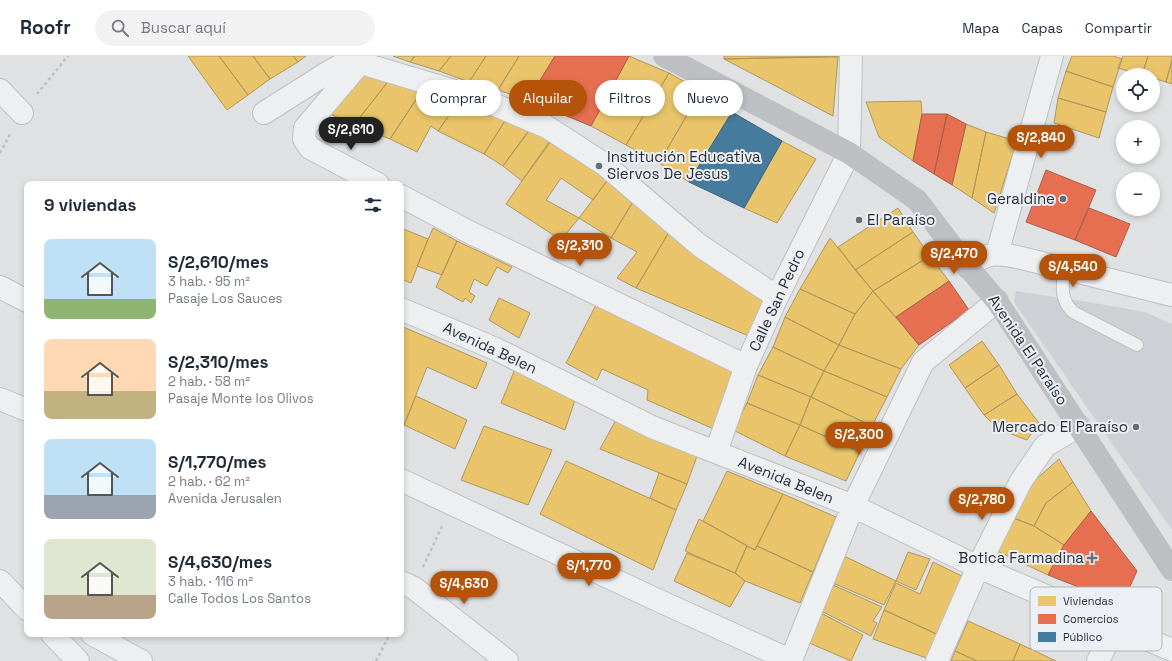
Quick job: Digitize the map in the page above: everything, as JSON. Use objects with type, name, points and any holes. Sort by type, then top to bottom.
[{"type":"street","name":"Avenida El Paraíso","points":[[664,56],[849,153],[917,200],[968,267],[997,301],[1080,426],[1172,570]]},
{"type":"street","points":[[849,153],[851,56]]},
{"type":"street","points":[[998,254],[1052,56]]},
{"type":"street","points":[[361,58],[305,128],[304,139],[310,148],[372,181]]},
{"type":"street","points":[[264,112],[327,73],[361,58],[481,100],[547,127],[604,164],[699,245],[777,297]]},
{"type":"street","points":[[0,90],[22,112]]},
{"type":"street","name":"Calle San Pedro","points":[[716,452],[746,366],[777,297],[849,153]]},
{"type":"street","points":[[404,198],[474,234],[746,366]]},
{"type":"street","points":[[968,267],[978,259],[998,254],[1064,268],[1172,295]]},
{"type":"street","points":[[0,287],[24,299]]},
{"type":"street","points":[[404,481],[791,661],[853,506],[923,362],[997,301]]},
{"type":"street","name":"Avenida Belen","points":[[404,310],[498,350],[652,427],[853,506],[978,568],[1030,590]]},
{"type":"street","points":[[0,399],[24,409]]},
{"type":"street","points":[[937,661],[978,568],[1021,481],[1045,446],[1080,426]]},
{"type":"street","points":[[2,584],[24,597]]},
{"type":"street","points":[[2,584],[24,606]]},
{"type":"street","points":[[407,585],[506,661]]},
{"type":"street","points":[[55,637],[78,661]]},
{"type":"street","points":[[97,637],[141,661]]},
{"type":"street","name":"Avenida Belen","points":[[1162,646],[1172,650]]},
{"type":"street","points":[[1098,661],[1103,651]]},
{"type":"lane","points":[[1064,268],[1062,295],[1068,307],[1073,312],[1137,345]]},
{"type":"path","points":[[407,585],[453,504]]},
{"type":"path","points":[[376,661],[388,637]]},
{"type":"shaded area","name":"Mercado El Paraíso","points":[[1016,291],[1145,312],[1172,324],[1172,530],[1014,302]]},
{"type":"building: Viviendas","points":[[188,56],[219,56],[248,95],[227,110]]},
{"type":"building: Viviendas","points":[[219,56],[253,56],[270,79],[248,95]]},
{"type":"building: Viviendas","points":[[253,56],[293,56],[298,62],[270,79]]},
{"type":"building: Viviendas","points":[[293,56],[306,56],[298,62]]},
{"type":"building: Viviendas","points":[[393,56],[415,56],[410,62]]},
{"type":"building: Viviendas","points":[[415,56],[451,56],[439,71],[410,62]]},
{"type":"building: Viviendas","points":[[451,56],[486,56],[470,80],[464,80],[439,71]]},
{"type":"building: Viviendas","points":[[486,56],[519,56],[501,85],[501,80],[470,80]]},
{"type":"building: Viviendas","points":[[519,56],[555,56],[540,80],[509,80],[509,94],[501,91],[501,85]]},
{"type":"building: Viviendas","points":[[629,56],[669,73],[665,80],[616,80]]},
{"type":"building: Viviendas","points":[[724,56],[839,56],[724,59]]},
{"type":"building: Viviendas","points":[[1072,56],[1114,56],[1122,59],[1119,68],[1116,68],[1116,78],[1113,87],[1066,71]]},
{"type":"building: Viviendas","points":[[1123,56],[1148,56],[1144,68],[1118,68]]},
{"type":"building: Viviendas","points":[[1148,56],[1172,56],[1166,82],[1160,80],[1160,68],[1144,68]]},
{"type":"building: Viviendas","points":[[831,57],[838,57],[833,116],[724,59]]},
{"type":"building: Viviendas","points":[[1172,60],[1172,84],[1166,82]]},
{"type":"building: Viviendas","points":[[362,65],[393,75],[354,125],[326,112]]},
{"type":"building: Viviendas","points":[[1066,71],[1113,87],[1106,112],[1058,98]]},
{"type":"building: Viviendas","points":[[669,73],[681,80],[673,80],[673,116],[686,116],[659,163],[626,145],[643,116],[665,116],[665,80]]},
{"type":"building: Viviendas","points":[[393,75],[416,83],[416,100],[390,139],[354,125]]},
{"type":"building: Viviendas","points":[[1058,98],[1106,112],[1099,138],[1054,123]]},
{"type":"building: Viviendas","points":[[416,100],[416,116],[449,116],[438,131],[431,126],[417,152],[390,139]]},
{"type":"building: Viviendas","points":[[921,101],[922,114],[913,161],[879,137],[866,102]]},
{"type":"building: Viviendas","points":[[501,110],[509,113],[484,154],[438,131],[449,116],[501,116]]},
{"type":"building: Viviendas","points":[[509,115],[509,116],[517,116],[534,123],[503,166],[484,154]]},
{"type":"building: Viviendas","points":[[596,116],[643,116],[626,145],[591,126]]},
{"type":"building: Viviendas","points":[[686,116],[730,116],[689,182],[659,163]]},
{"type":"building: Viviendas","points":[[966,124],[986,132],[972,198],[952,185]]},
{"type":"building: Viviendas","points":[[532,127],[552,140],[522,181],[503,166]]},
{"type":"building: Viviendas","points":[[986,132],[1017,141],[994,213],[972,198]]},
{"type":"building: Viviendas","points":[[782,141],[816,159],[777,223],[744,208]]},
{"type":"building: Viviendas","points":[[549,142],[609,178],[593,200],[561,178],[546,200],[579,218],[561,240],[506,204]]},
{"type":"building: Viviendas","points":[[609,178],[637,195],[611,238],[579,218]]},
{"type":"building: Viviendas","points":[[637,195],[672,227],[636,288],[617,278],[637,252],[611,238]]},
{"type":"building: Viviendas","points":[[898,208],[913,232],[855,270],[838,247]]},
{"type":"building: Viviendas","points":[[672,227],[771,299],[751,337],[636,288]]},
{"type":"building: Viviendas","points":[[433,228],[457,241],[442,275],[417,266]]},
{"type":"building: Viviendas","points":[[404,229],[428,239],[411,283],[404,280]]},
{"type":"building: Viviendas","points":[[913,232],[930,256],[873,291],[855,270]]},
{"type":"building: Viviendas","points":[[830,238],[873,291],[855,314],[800,289]]},
{"type":"building: Viviendas","points":[[457,241],[512,267],[508,273],[497,267],[487,286],[474,279],[469,292],[475,296],[471,303],[465,298],[463,302],[436,287]]},
{"type":"building: Viviendas","points":[[930,256],[949,281],[896,317],[873,291]]},
{"type":"building: Viviendas","points":[[800,289],[855,314],[839,345],[785,317]]},
{"type":"building: Viviendas","points":[[873,291],[919,345],[901,369],[839,345],[855,314]]},
{"type":"building: Viviendas","points":[[499,298],[530,313],[519,338],[489,320]]},
{"type":"building: Viviendas","points":[[597,303],[740,365],[714,429],[647,400],[648,390],[602,369],[597,380],[566,363]]},
{"type":"building: Viviendas","points":[[785,317],[839,345],[824,371],[773,347]]},
{"type":"building: Viviendas","points":[[404,327],[487,363],[476,389],[427,367],[404,425]]},
{"type":"building: Viviendas","points":[[982,341],[999,365],[965,388],[949,365]]},
{"type":"building: Viviendas","points":[[839,345],[901,369],[887,397],[824,371]]},
{"type":"building: Viviendas","points":[[773,347],[824,371],[811,397],[758,375]]},
{"type":"building: Viviendas","points":[[999,365],[1017,394],[984,415],[965,388]]},
{"type":"building: Viviendas","points":[[515,369],[576,397],[565,430],[501,403]]},
{"type":"building: Viviendas","points":[[824,371],[887,397],[872,426],[811,397]]},
{"type":"building: Viviendas","points":[[758,375],[811,397],[800,425],[747,403]]},
{"type":"building: Viviendas","points":[[1017,394],[1039,423],[1027,440],[998,429],[984,415]]},
{"type":"building: Viviendas","points":[[416,396],[467,420],[455,449],[404,425]]},
{"type":"building: Viviendas","points":[[811,397],[872,426],[860,452],[800,425]]},
{"type":"building: Viviendas","points":[[747,403],[800,425],[785,456],[733,430]]},
{"type":"building: Viviendas","points":[[617,418],[697,456],[687,484],[600,449]]},
{"type":"building: Viviendas","points":[[800,425],[860,452],[846,481],[785,456]]},
{"type":"building: Viviendas","points":[[484,426],[552,450],[528,505],[461,480]]},
{"type":"building: Viviendas","points":[[1059,459],[1073,482],[1046,503],[1034,526],[1011,517],[1024,490]]},
{"type":"building: Viviendas","points":[[566,461],[676,510],[653,570],[540,514]]},
{"type":"building: Viviendas","points":[[727,471],[783,494],[755,550],[703,521]]},
{"type":"building: Viviendas","points":[[659,473],[687,484],[676,510],[650,498]]},
{"type":"building: Viviendas","points":[[1073,482],[1091,511],[1064,545],[1034,526],[1046,503]]},
{"type":"building: Viviendas","points":[[783,494],[836,517],[813,572],[757,546]]},
{"type":"building: Viviendas","points":[[1011,517],[1034,526],[1064,545],[1048,575],[995,550]]},
{"type":"building: Viviendas","points":[[699,519],[747,546],[735,573],[685,551]]},
{"type":"building: Viviendas","points":[[747,546],[755,550],[757,546],[813,572],[800,603],[745,581],[735,573]]},
{"type":"building: Viviendas","points":[[908,552],[930,559],[916,590],[896,581]]},
{"type":"building: Viviendas","points":[[687,553],[735,573],[745,581],[730,607],[674,581]]},
{"type":"building: Viviendas","points":[[844,556],[896,581],[884,605],[833,583]]},
{"type":"building: Viviendas","points":[[933,562],[968,579],[941,636],[884,610],[896,583],[920,594]]},
{"type":"building: Viviendas","points":[[831,584],[882,607],[873,621],[877,623],[871,636],[819,610]]},
{"type":"building: Viviendas","points":[[884,610],[941,636],[932,660],[873,639]]},
{"type":"building: Viviendas","points":[[819,612],[863,635],[851,661],[807,642]]},
{"type":"building: Viviendas","points":[[968,621],[1020,644],[1013,661],[977,661],[955,651]]},
{"type":"building: Viviendas","points":[[1020,644],[1030,649],[1030,651],[1035,651],[1056,661],[1013,661]]},
{"type":"building: Viviendas","points":[[955,651],[977,661],[951,661]]},
{"type":"building: Comercios","points":[[555,56],[629,56],[616,80],[595,80],[595,116],[596,116],[591,126],[567,116],[587,116],[587,80],[540,80]]},
{"type":"building: Comercios","points":[[922,114],[947,114],[934,174],[913,161]]},
{"type":"building: Comercios","points":[[947,114],[966,124],[952,185],[934,174]]},
{"type":"building: Comercios","name":"Geraldine","points":[[1046,170],[1096,190],[1075,240],[1026,222]]},
{"type":"building: Comercios","points":[[1089,208],[1130,224],[1116,257],[1075,240]]},
{"type":"building: Comercios","points":[[949,281],[969,310],[919,345],[896,317]]},
{"type":"building: Comercios","name":"Botica Farmadina","points":[[1091,511],[1137,571],[1130,587],[1079,587],[1048,575],[1064,545]]},
{"type":"building: Público","points":[[730,116],[739,116],[782,141],[744,208],[689,182]]},
{"type":"place","name":"Institución Educativa Siervos De Jesus","points":[[599,166]]},
{"type":"place","name":"Geraldine","points":[[1063,199]]},
{"type":"place","name":"El Paraíso","points":[[859,220]]},
{"type":"place","name":"Mercado El Paraíso","points":[[1136,427]]},
{"type":"place","name":"Botica Farmadina","points":[[1092,558]]}]
